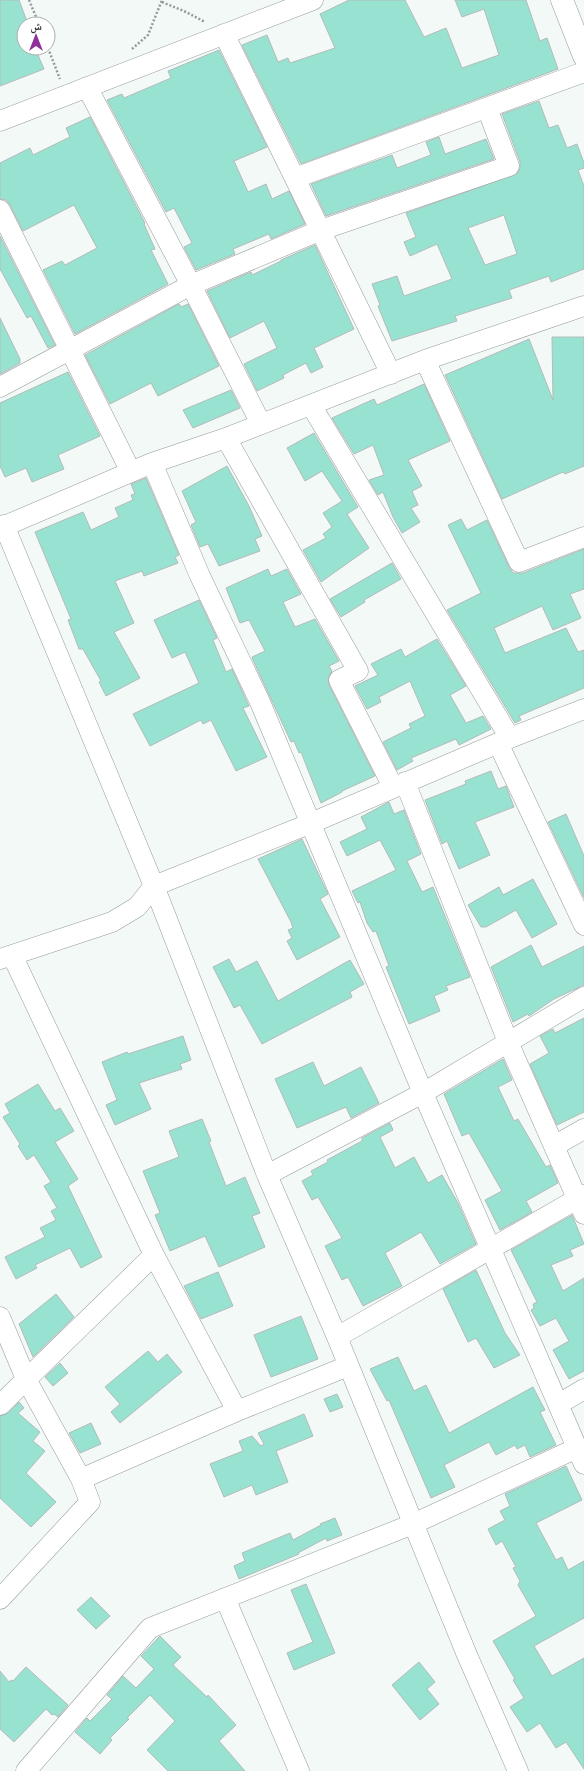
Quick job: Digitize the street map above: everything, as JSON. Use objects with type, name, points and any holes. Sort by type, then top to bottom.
[{"type":"street","points":[[0,121],[312,0]]},
{"type":"street","points":[[562,0],[580,31],[584,56]]},
{"type":"street","points":[[224,34],[392,374]]},
{"type":"street","points":[[296,178],[584,72]]},
{"type":"street","points":[[87,87],[191,285],[261,424]]},
{"type":"street","points":[[0,387],[72,350],[191,285],[321,230],[509,166],[487,108]]},
{"type":"street","points":[[0,210],[72,350],[131,472]]},
{"type":"street","points":[[518,1771],[413,1524],[337,1337],[267,1175],[154,886],[2,526],[152,463],[226,438],[425,360],[584,306]]},
{"type":"street","points":[[425,360],[519,562],[584,537]]},
{"type":"street","points":[[311,405],[504,741],[584,925]]},
{"type":"street","points":[[226,438],[358,671],[339,680],[399,785],[508,1042],[554,1146],[582,1203],[491,1250],[337,1337]]},
{"type":"street","points":[[26,1771],[150,1628],[581,1456],[423,1093],[309,824],[260,702],[200,576],[152,463]]},
{"type":"street","points":[[237,1411],[154,1255],[6,957],[112,922],[137,907],[154,886],[309,824],[504,741],[584,709]]},
{"type":"street","points":[[267,1175],[423,1093],[584,996]]},
{"type":"street","points":[[554,1146],[584,1129]]},
{"type":"street","points":[[0,1405],[154,1255]]},
{"type":"street","points":[[0,1317],[26,1379],[80,1479],[90,1502],[0,1599]]},
{"type":"street","points":[[80,1479],[237,1411],[348,1366]]},
{"type":"street","points":[[559,1404],[584,1390]]},
{"type":"street","points":[[225,1598],[299,1771]]},
{"type":"path","points":[[29,0],[36,16]]},
{"type":"path","points":[[126,53],[148,36],[162,1],[186,12],[224,34]]},
{"type":"path","points":[[51,56],[66,96]]},
{"type":"building","points":[[0,0],[19,0],[25,16],[16,16],[16,56],[38,56],[44,69],[0,86]]},
{"type":"building","points":[[349,0],[405,0],[424,37],[446,28],[462,68],[499,55],[484,9],[462,17],[455,0],[526,0],[540,41],[547,38],[558,69],[301,164],[242,45],[267,35],[278,62],[288,58],[290,63],[335,48],[320,14]]},
{"type":"building","points":[[219,50],[267,147],[234,161],[248,192],[266,184],[272,199],[289,191],[305,224],[271,239],[269,234],[233,249],[235,254],[196,270],[184,247],[192,243],[174,208],[166,212],[107,100],[122,94],[124,98],[171,78],[168,71]]},
{"type":"building","points":[[539,101],[549,128],[558,125],[567,148],[577,144],[584,163],[584,168],[578,170],[584,186],[584,269],[551,282],[549,276],[509,290],[512,298],[455,316],[457,321],[392,341],[378,306],[380,305],[372,284],[397,276],[404,296],[452,279],[437,244],[410,256],[404,242],[416,237],[406,213],[517,174],[520,168],[520,162],[502,114]],"holes":[[[504,215],[517,254],[485,265],[468,228]]]},
{"type":"building","points":[[90,117],[145,223],[144,224],[155,249],[151,250],[168,284],[75,334],[43,270],[62,261],[65,265],[97,248],[74,205],[23,231],[10,205],[6,200],[0,199],[0,163],[30,148],[33,155],[70,137],[66,128]]},
{"type":"building","points":[[439,137],[445,154],[486,139],[494,159],[326,216],[311,184],[392,155],[397,168],[431,155],[426,142]]},
{"type":"building","points":[[0,236],[55,345],[48,348],[31,316],[27,318],[0,269]]},
{"type":"building","points":[[315,245],[354,329],[314,348],[323,367],[311,373],[306,363],[283,375],[284,378],[257,391],[244,364],[277,348],[264,321],[230,338],[207,291],[251,272],[252,275]]},
{"type":"building","points":[[179,304],[181,307],[188,304],[219,366],[158,396],[151,383],[110,404],[85,355]]},
{"type":"building","points":[[0,318],[20,359],[20,363],[0,374]]},
{"type":"building","points":[[552,337],[584,337],[584,466],[565,474],[563,472],[502,499],[445,375],[529,339],[553,400]]},
{"type":"building","points":[[68,372],[100,436],[58,455],[64,469],[32,482],[26,468],[5,477],[0,466],[0,403]]},
{"type":"building","points":[[424,384],[450,441],[408,460],[422,486],[412,491],[418,505],[411,508],[420,522],[402,533],[393,517],[383,492],[378,495],[369,480],[384,475],[373,445],[354,454],[332,418],[374,399],[377,405]]},
{"type":"building","points":[[231,390],[240,408],[193,428],[183,410]]},
{"type":"building","points":[[314,433],[358,507],[347,514],[369,548],[321,582],[303,550],[326,538],[323,534],[332,527],[323,513],[342,501],[322,471],[305,481],[287,448]]},
{"type":"building","points":[[227,466],[249,506],[262,536],[255,539],[260,551],[219,566],[208,544],[200,547],[191,525],[196,522],[182,491]]},
{"type":"building","points":[[146,478],[179,555],[175,557],[178,563],[144,576],[142,571],[115,581],[134,623],[114,632],[140,678],[106,696],[99,682],[101,681],[83,649],[79,649],[68,620],[71,619],[35,532],[83,512],[91,530],[119,517],[115,508],[133,500],[131,495],[135,494],[131,484]]},
{"type":"building","points":[[461,519],[467,530],[487,520],[513,573],[523,573],[584,549],[584,589],[570,594],[581,618],[553,630],[542,606],[494,628],[505,653],[566,628],[578,652],[584,650],[584,688],[519,716],[521,720],[515,723],[447,610],[481,593],[448,525]]},
{"type":"building","points":[[392,563],[401,579],[364,600],[365,602],[341,617],[330,599]]},
{"type":"building","points":[[268,569],[271,576],[287,569],[301,594],[283,602],[295,627],[315,619],[339,661],[329,666],[332,671],[328,679],[329,685],[375,776],[342,791],[321,803],[301,752],[299,753],[294,741],[291,742],[253,660],[252,657],[265,651],[249,620],[240,623],[226,588]]},
{"type":"building","points":[[199,600],[217,638],[213,640],[226,672],[232,669],[249,706],[243,708],[267,757],[236,771],[211,720],[203,724],[201,720],[150,746],[133,714],[199,683],[185,652],[172,658],[154,620]]},
{"type":"building","points":[[437,639],[466,686],[450,695],[466,723],[483,716],[491,729],[459,745],[456,739],[411,758],[413,761],[397,770],[383,742],[411,728],[409,724],[425,716],[410,681],[379,697],[381,702],[367,709],[355,686],[378,675],[371,664],[401,649],[405,657]]},
{"type":"building","points":[[491,771],[498,789],[506,786],[514,807],[475,822],[490,855],[459,869],[447,841],[442,844],[425,800],[466,784],[465,781]]},
{"type":"building","points":[[389,802],[394,814],[404,810],[421,854],[407,861],[422,892],[433,887],[470,977],[446,986],[448,990],[434,996],[440,1011],[409,1024],[386,967],[389,966],[376,931],[373,932],[367,923],[360,902],[358,903],[352,891],[396,870],[380,840],[347,856],[340,842],[367,829],[361,817]]},
{"type":"building","points":[[566,814],[584,856],[584,898],[548,822]]},
{"type":"building","points":[[302,839],[328,894],[320,899],[340,937],[297,960],[287,941],[292,938],[288,930],[293,928],[291,922],[258,859]]},
{"type":"building","points":[[533,879],[557,924],[532,938],[516,910],[486,927],[481,927],[468,905],[499,887],[503,895]]},
{"type":"building","points":[[531,945],[542,967],[584,946],[584,985],[554,999],[529,1016],[528,1014],[513,1022],[491,967]]},
{"type":"building","points":[[229,959],[236,972],[257,961],[278,1001],[350,960],[364,984],[350,992],[352,997],[262,1044],[240,1005],[234,1008],[213,967]]},
{"type":"building","points":[[584,1018],[584,1112],[557,1125],[530,1064],[549,1053],[540,1036],[553,1029],[555,1033]]},
{"type":"building","points":[[183,1036],[191,1060],[180,1064],[182,1069],[139,1083],[151,1109],[115,1125],[106,1105],[117,1100],[102,1062],[127,1052],[128,1054]]},
{"type":"building","points":[[503,1059],[512,1080],[498,1087],[514,1121],[518,1119],[546,1167],[550,1165],[558,1183],[526,1201],[532,1212],[500,1230],[485,1200],[502,1191],[469,1133],[462,1136],[444,1094]]},
{"type":"building","points":[[313,1062],[324,1086],[361,1067],[379,1103],[351,1118],[346,1107],[297,1128],[275,1079]]},
{"type":"building","points":[[38,1084],[55,1111],[60,1108],[74,1131],[55,1142],[78,1179],[68,1186],[102,1257],[81,1268],[70,1248],[35,1265],[37,1268],[16,1279],[5,1257],[45,1237],[40,1228],[56,1220],[51,1211],[57,1208],[44,1186],[51,1182],[34,1155],[27,1160],[18,1146],[20,1144],[3,1117],[10,1113],[5,1104]]},
{"type":"building","points":[[202,1119],[226,1186],[245,1177],[260,1213],[252,1216],[265,1247],[219,1267],[205,1236],[170,1251],[155,1215],[160,1213],[143,1171],[179,1157],[169,1131]]},
{"type":"building","points":[[390,1123],[393,1130],[380,1137],[395,1168],[414,1157],[428,1183],[442,1175],[458,1203],[476,1244],[440,1264],[421,1232],[385,1253],[402,1286],[363,1306],[348,1277],[342,1280],[325,1246],[342,1238],[318,1197],[312,1200],[302,1181],[313,1175],[311,1171],[328,1162],[327,1160],[362,1141],[362,1138]]},
{"type":"building","points":[[572,1215],[584,1244],[570,1250],[573,1256],[551,1265],[563,1291],[584,1278],[584,1371],[569,1379],[553,1350],[569,1341],[556,1318],[540,1326],[531,1310],[534,1308],[533,1304],[537,1302],[511,1250]]},
{"type":"building","points":[[476,1270],[505,1333],[520,1355],[494,1368],[476,1338],[468,1342],[443,1289]]},
{"type":"building","points":[[218,1272],[233,1306],[201,1319],[184,1286]]},
{"type":"building","points":[[56,1294],[74,1317],[33,1357],[19,1324]]},
{"type":"building","points":[[301,1316],[318,1359],[271,1377],[254,1335]]},
{"type":"building","points":[[148,1351],[158,1362],[167,1354],[182,1372],[120,1423],[111,1412],[120,1404],[105,1387]]},
{"type":"building","points":[[398,1357],[414,1391],[426,1385],[449,1433],[533,1387],[545,1410],[540,1412],[556,1445],[530,1457],[525,1445],[517,1449],[515,1445],[496,1455],[489,1442],[444,1465],[455,1487],[431,1498],[389,1400],[387,1401],[370,1369]]},
{"type":"building","points":[[60,1363],[68,1373],[53,1386],[45,1377]]},
{"type":"building","points":[[337,1394],[343,1407],[330,1412],[324,1399]]},
{"type":"building","points":[[19,1402],[24,1408],[18,1413],[40,1432],[33,1441],[45,1451],[26,1473],[56,1502],[31,1527],[0,1498],[0,1416],[8,1413]]},
{"type":"building","points":[[304,1414],[313,1436],[276,1451],[288,1482],[256,1495],[252,1485],[224,1497],[210,1464],[243,1451],[239,1441],[252,1436],[261,1446],[264,1444],[258,1433]]},
{"type":"building","points":[[91,1423],[101,1444],[80,1453],[69,1433]]},
{"type":"building","points":[[566,1466],[582,1500],[536,1523],[556,1560],[562,1557],[568,1570],[584,1561],[584,1618],[534,1646],[552,1676],[584,1658],[584,1769],[566,1742],[556,1748],[540,1723],[527,1732],[510,1707],[524,1698],[493,1641],[536,1616],[518,1585],[520,1581],[513,1568],[516,1567],[502,1541],[496,1545],[488,1529],[505,1520],[500,1511],[510,1506],[505,1494]]},
{"type":"building","points":[[335,1518],[342,1535],[327,1541],[326,1538],[298,1553],[299,1554],[239,1579],[234,1566],[245,1561],[242,1553],[290,1533],[293,1540],[321,1525],[320,1524]]},
{"type":"building","points":[[306,1584],[335,1653],[294,1670],[287,1653],[313,1642],[291,1590]]},
{"type":"building","points":[[91,1597],[110,1616],[96,1629],[77,1610]]},
{"type":"building","points":[[160,1636],[181,1657],[173,1665],[207,1697],[208,1695],[236,1725],[219,1741],[245,1771],[168,1771],[147,1750],[175,1721],[150,1695],[110,1738],[112,1740],[100,1754],[75,1732],[87,1718],[90,1721],[112,1699],[107,1695],[123,1676],[136,1688],[154,1669],[141,1656]]},
{"type":"building","points":[[419,1662],[435,1682],[427,1689],[439,1704],[420,1720],[392,1685]]},
{"type":"building","points":[[26,1667],[68,1705],[58,1717],[54,1714],[52,1715],[46,1709],[14,1742],[0,1729],[0,1671],[9,1682],[11,1680],[13,1681]]}]
